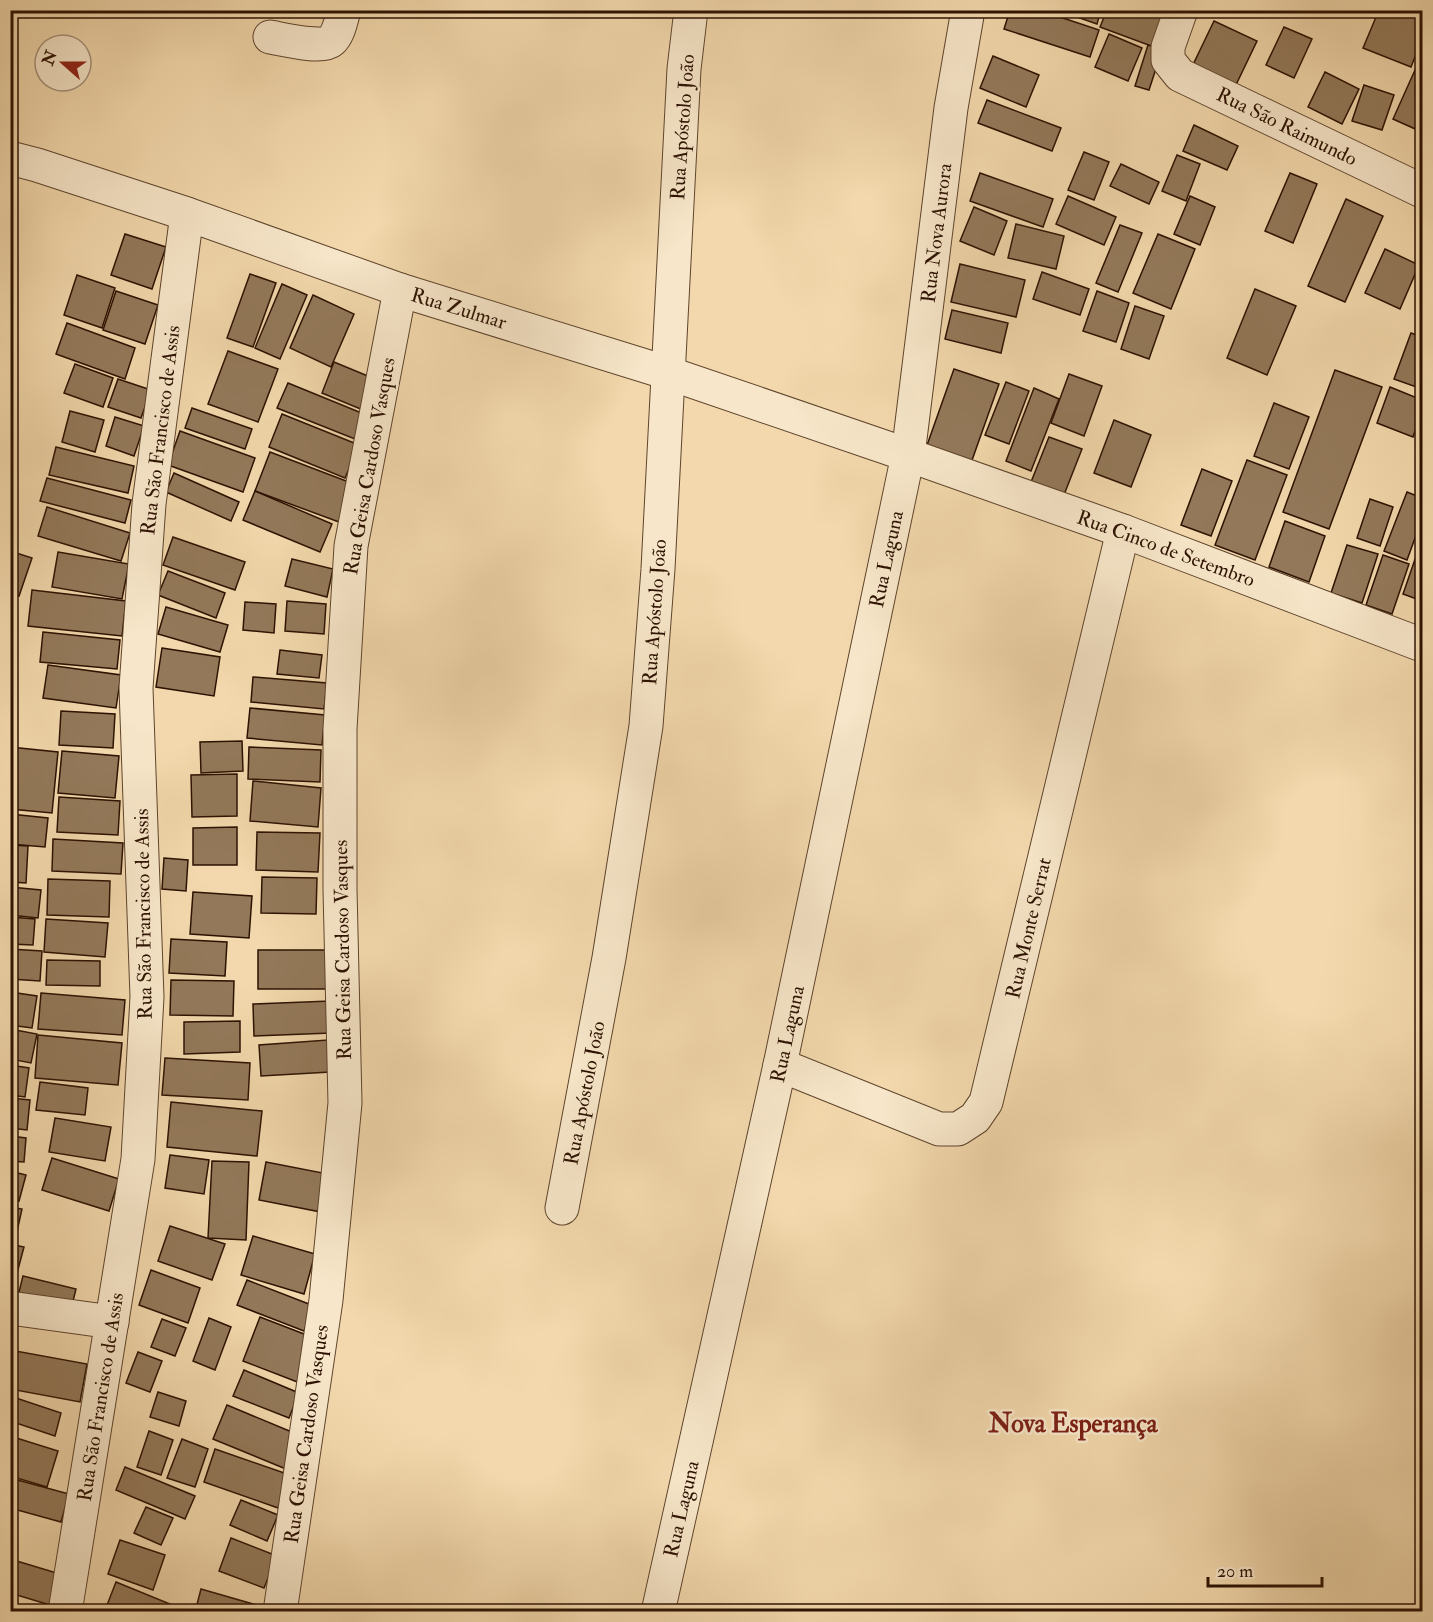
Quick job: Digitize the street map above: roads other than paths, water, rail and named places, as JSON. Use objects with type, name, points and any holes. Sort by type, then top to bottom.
[{"type":"street","points":[[270,37],[321,45],[330,43],[337,34],[344,10]]},
{"type":"street","name":"Rua Apóstolo João","points":[[562,1208],[609,958],[646,726],[658,569],[684,69],[692,10]]},
{"type":"street","name":"Rua Nova Aurora","points":[[908,455],[951,108],[968,10]]},
{"type":"street","name":"Rua São Raimundo","points":[[1181,10],[1168,47],[1168,60],[1180,75],[1422,191]]},
{"type":"street","name":"Rua Zulmar","points":[[10,158],[186,214],[400,290],[668,374],[908,455]]},
{"type":"street","name":"Rua São Francisco de Assis","points":[[65,1611],[138,1159],[147,997],[137,676],[149,504],[186,214]]},
{"type":"street","name":"Rua Geisa Cardoso Vasques","points":[[280,1611],[326,1300],[345,1102],[340,889],[340,729],[351,546],[400,290]]},
{"type":"street","name":"Rua Cinco de Setembro","points":[[908,455],[1122,531],[1422,645]]},
{"type":"street","name":"Rua Laguna","points":[[658,1611],[780,1065],[908,455]]},
{"type":"street","name":"Rua Monte Serrat","points":[[780,1065],[939,1129],[958,1129],[975,1118],[986,1102],[1122,531]]},
{"type":"street","points":[[10,1308],[111,1322]]},
{"type":"district","name":"Nova Esperança","points":[[1073,1423]]}]
